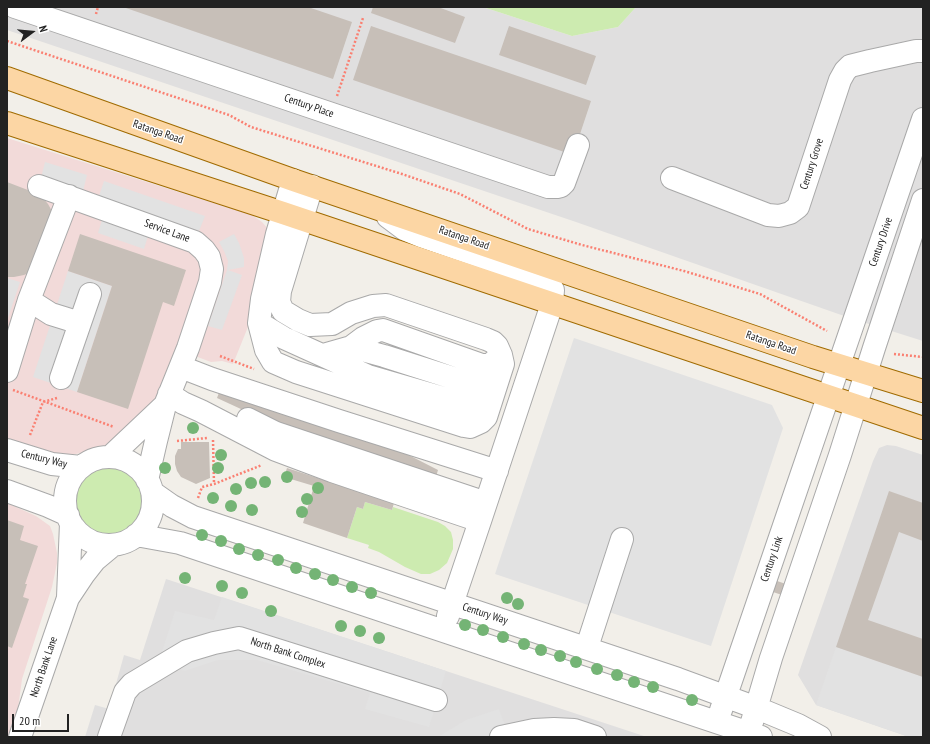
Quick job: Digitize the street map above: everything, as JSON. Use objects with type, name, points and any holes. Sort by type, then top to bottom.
[{"type":"main road","name":"Ratanga Road","points":[[7,78],[302,183],[813,357],[923,391]]},
{"type":"main road","points":[[7,123],[293,216],[923,428]]},
{"type":"street","name":"Century Place","points":[[15,7],[548,187],[557,188],[564,183],[578,145]]},
{"type":"street","name":"Century Grove","points":[[672,178],[768,215],[780,216],[790,213],[798,207],[840,80],[845,71],[850,66],[870,60],[923,51]]},
{"type":"street","name":"Century Drive","points":[[828,395],[916,162],[923,119]]},
{"type":"street","points":[[293,216],[280,291],[279,302],[283,311],[310,325],[332,324],[351,313],[373,306],[386,305],[486,339],[497,346],[500,365],[492,398],[486,416],[482,422],[470,426],[457,424],[296,372],[273,362],[266,350],[259,323],[262,299],[293,216],[302,183]]},
{"type":"street","name":"Service Lane","points":[[39,186],[195,242],[209,256],[212,269],[210,282],[181,367],[172,401],[156,441],[150,486]]},
{"type":"street","points":[[7,371],[29,300],[69,196]]},
{"type":"street","points":[[136,535],[180,543],[755,735],[757,708],[770,658],[857,406],[923,200]]},
{"type":"street","points":[[373,207],[404,229],[545,279],[550,283],[552,290],[552,304],[497,471],[442,630]]},
{"type":"street","points":[[62,387],[80,323],[90,294]]},
{"type":"street","points":[[29,300],[51,314],[80,323]]},
{"type":"street","points":[[259,323],[284,338],[368,376],[471,406],[481,406],[492,398]]},
{"type":"street","points":[[323,355],[352,347],[363,338],[377,331],[383,330],[482,365],[500,365]]},
{"type":"street","points":[[181,367],[212,379],[497,471]]},
{"type":"street","name":"Century Link","points":[[716,722],[812,446],[828,395]]},
{"type":"street","points":[[172,401],[205,399],[276,433],[483,512]]},
{"type":"street","name":"Service Lane","points":[[110,457],[172,401]]},
{"type":"street","name":"Century Way","points":[[7,450],[52,464],[81,467]]},
{"type":"street","points":[[110,457],[124,459],[139,469],[150,486],[153,504],[150,516],[145,526],[136,535],[128,540],[113,545],[100,544],[89,540],[79,532],[69,519],[65,506],[66,490],[72,476],[81,467],[96,458],[110,457]]},
{"type":"street","name":"Century Way","points":[[150,486],[172,506],[192,517],[586,647],[757,708],[820,737]]},
{"type":"street","points":[[7,491],[48,506],[69,519]]},
{"type":"street","name":"North Bank Lane","points":[[68,598],[71,545],[69,519]]},
{"type":"street","points":[[586,647],[622,540]]},
{"type":"street","name":"North Bank Lane","points":[[20,737],[68,598],[95,560],[113,545]]},
{"type":"street","name":"North Bank Complex","points":[[109,737],[125,692],[132,684],[187,651],[214,643],[239,638],[436,700]]},
{"type":"street","points":[[501,737],[534,730],[554,729],[574,730],[595,737]]},
{"type":"path","points":[[331,114],[363,18]]},
{"type":"path","points":[[7,41],[229,115],[251,127],[402,174],[460,194],[528,229],[582,245],[684,271],[760,294],[827,331]]},
{"type":"path","points":[[894,354],[923,357]]},
{"type":"path","points":[[27,442],[43,402],[62,387]]},
{"type":"path","points":[[7,388],[119,428]]},
{"type":"path","points":[[172,446],[175,441],[207,438]]},
{"type":"path","points":[[213,438],[214,484]]},
{"type":"path","points":[[202,487],[214,484],[262,465]]},
{"type":"shaded area","points":[[7,7],[483,7],[572,36],[618,27],[636,7],[923,7],[923,341],[847,317],[576,222],[7,30]]},
{"type":"shaded area","points":[[7,138],[252,215],[262,222],[269,230],[273,265],[233,364],[222,361],[211,362],[187,353],[163,395],[115,445],[76,454],[50,455],[7,440]]},
{"type":"shaded area","points":[[45,162],[87,175],[83,191],[41,178]]},
{"type":"shaded area","points":[[104,181],[205,216],[199,231],[99,196]]},
{"type":"shaded area","points":[[102,220],[148,236],[144,249],[98,233]]},
{"type":"shaded area","points":[[234,234],[244,258],[244,267],[228,270],[242,275],[222,330],[208,326],[227,270],[228,261],[219,242]]},
{"type":"shaded area","points":[[68,271],[112,286],[77,392],[33,377]]},
{"type":"shaded area","points":[[7,278],[20,282],[7,321]]},
{"type":"shaded area","points":[[574,338],[772,405],[783,428],[711,646],[495,574]]},
{"type":"shaded area","points":[[887,445],[896,446],[923,455],[923,737],[909,737],[816,705],[798,675],[873,461],[879,448]]},
{"type":"shaded area","points":[[7,503],[36,516],[50,526],[57,553],[57,563],[52,587],[22,679],[16,724],[11,737],[7,737]]},
{"type":"shaded area","points":[[166,579],[647,737],[85,737],[95,705],[109,709],[124,655],[140,660]]},
{"type":"shaded area","points":[[222,597],[446,671],[429,727],[365,709],[370,693],[257,660],[218,660],[185,671],[159,661],[175,611],[214,620]]},
{"type":"shaded area","points":[[836,647],[923,677],[923,737],[909,737],[816,705]]},
{"type":"shaded area","points":[[499,709],[509,737],[438,737],[466,720]]},
{"type":"green space","points":[[483,7],[636,7],[618,27],[572,36]]},
{"type":"green space","points":[[109,467],[122,470],[133,477],[140,488],[143,501],[140,514],[133,525],[122,532],[109,535],[96,532],[85,525],[78,514],[75,501],[78,488],[85,477],[96,470]]},
{"type":"green space","points":[[365,502],[392,510],[393,507],[438,522],[445,526],[451,532],[453,540],[453,549],[447,563],[439,570],[430,574],[421,574],[405,567],[379,552],[368,548],[369,545],[347,538],[357,507],[363,509]]},
{"type":"building","points":[[123,7],[308,7],[352,22],[333,79]]},
{"type":"building","points":[[373,7],[438,7],[465,17],[455,43],[371,13]]},
{"type":"building","points":[[371,26],[591,101],[573,155],[353,80]]},
{"type":"building","points":[[509,26],[596,56],[586,85],[499,55]]},
{"type":"building","points":[[7,182],[42,197],[53,213],[33,271],[14,277],[7,277]]},
{"type":"building","points":[[80,234],[186,270],[174,306],[163,302],[128,409],[77,392],[112,286],[68,271]]},
{"type":"building","points":[[221,387],[391,446],[438,470],[435,480],[280,427],[217,398]]},
{"type":"building","points":[[181,442],[209,442],[210,478],[196,484],[181,477],[175,464],[175,456],[178,449],[181,449]]},
{"type":"building","points":[[287,468],[394,503],[392,510],[365,502],[363,509],[357,507],[347,538],[303,523],[314,486],[284,477]]},
{"type":"building","points":[[889,491],[923,503],[923,541],[899,532],[868,620],[923,639],[923,677],[836,647]]},
{"type":"building","points":[[7,520],[24,526],[20,540],[38,546],[25,584],[27,584],[23,597],[29,599],[12,648],[7,646]]},
{"type":"building","points":[[774,580],[786,584],[782,595],[770,591]]}]
